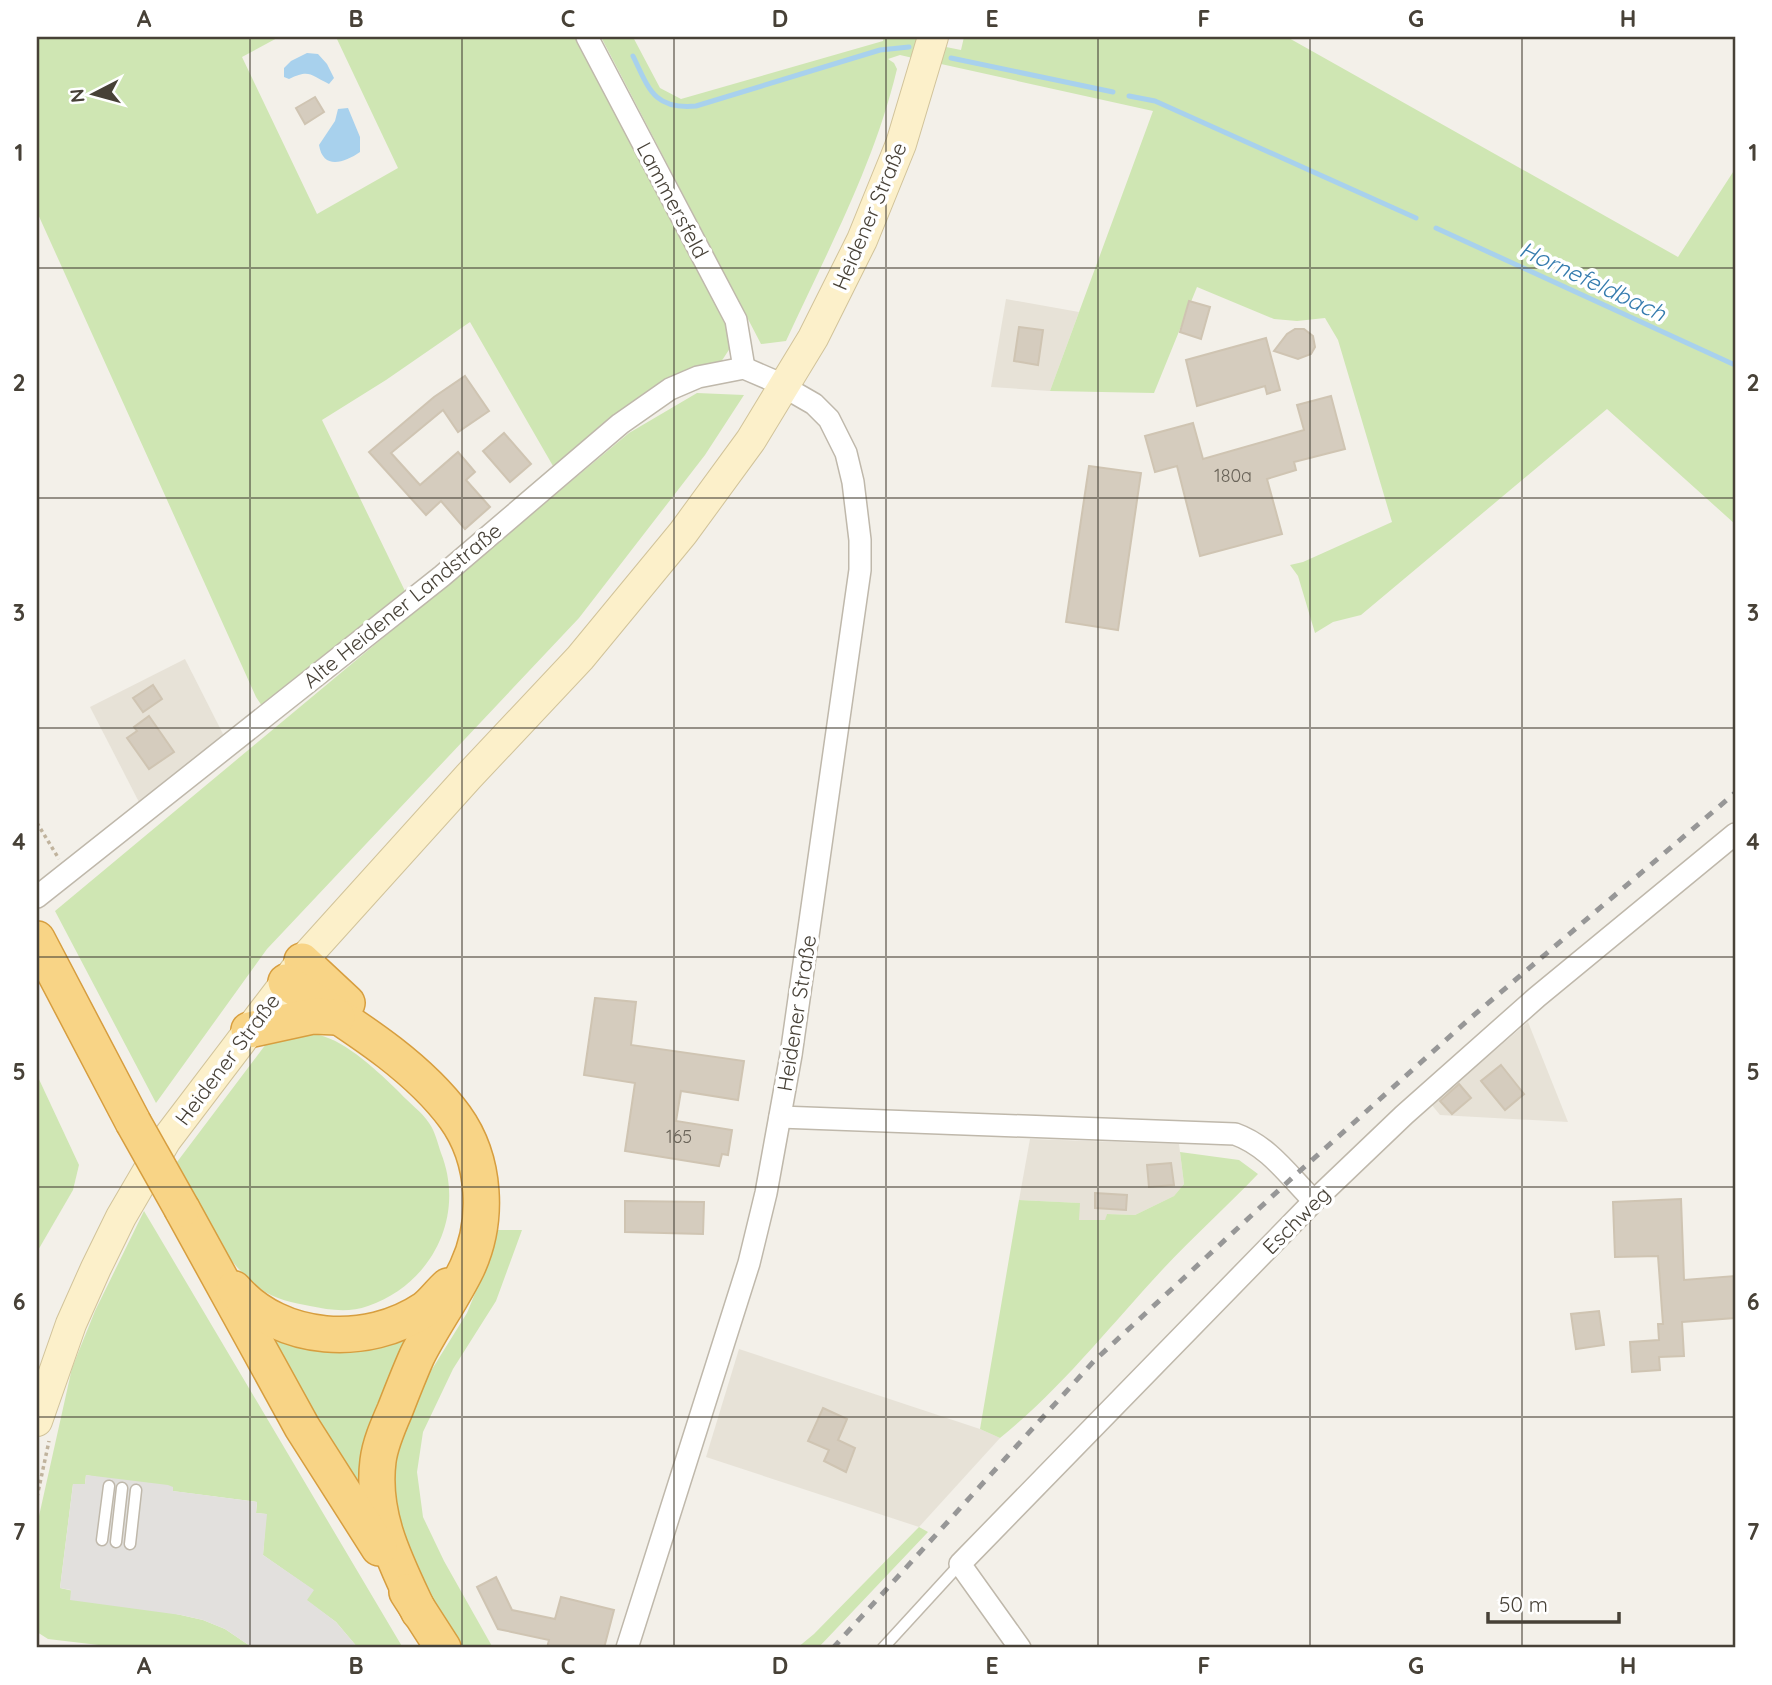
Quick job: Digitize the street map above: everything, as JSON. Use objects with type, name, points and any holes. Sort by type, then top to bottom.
[{"type":"highway","points":[[38,953],[128,1131],[176,1217],[302,1427],[443,1648]]},
{"type":"highway","points":[[294,971],[337,1017],[411,1070],[438,1096],[473,1145],[480,1172],[482,1203],[468,1266],[418,1356],[387,1429],[378,1460],[378,1498],[383,1529],[419,1612]]},
{"type":"highway","points":[[294,971],[345,999],[378,1046]]},
{"type":"highway","points":[[249,1030],[313,1016],[337,1017]]},
{"type":"highway","points":[[176,1217],[242,1297],[262,1314],[296,1329],[357,1336],[397,1323],[426,1308],[468,1266]]},
{"type":"highway","points":[[176,1217],[263,1393],[421,1648]]},
{"type":"main road","name":"Heidener Straße","points":[[37,1421],[71,1324],[121,1217],[166,1140],[294,971],[469,776],[580,658],[715,491],[785,388],[842,284],[885,186],[908,122],[933,37]]},
{"type":"street","name":"Lammersfeld","points":[[587,37],[736,320],[744,368]]},
{"type":"street","points":[[744,368],[785,388]]},
{"type":"street","name":"Alte Heidener Landstraße","points":[[37,897],[442,576],[645,406],[670,388],[698,377],[744,368]]},
{"type":"street","name":"Heidener Straße","points":[[627,1648],[749,1263],[766,1193],[780,1117],[860,570],[858,510],[846,453],[829,419],[814,404],[785,388]]},
{"type":"street","name":"Eschweg","points":[[960,1564],[1314,1201],[1404,1115],[1536,997],[1735,834]]},
{"type":"street","points":[[780,1117],[1236,1134],[1252,1140],[1271,1155],[1314,1201]]},
{"type":"street","points":[[960,1564],[1020,1648]]},
{"type":"lane","points":[[102,1540],[108,1486]]},
{"type":"lane","points":[[116,1542],[122,1488]]},
{"type":"lane","points":[[130,1544],[136,1490]]},
{"type":"lane","points":[[883,1648],[960,1564]]},
{"type":"path","points":[[37,822],[68,872]]},
{"type":"shaded area","points":[[1006,299],[1079,312],[1050,391],[991,387]]},
{"type":"shaded area","points":[[185,659],[224,736],[140,804],[90,707]]},
{"type":"shaded area","points":[[1528,1022],[1568,1122],[1440,1115],[1431,1104]]},
{"type":"shaded area","points":[[1030,1139],[1179,1144],[1184,1184],[1174,1196],[1135,1215],[1107,1214],[1106,1221],[1079,1220],[1079,1203],[1019,1200]]},
{"type":"shaded area","points":[[739,1349],[1000,1438],[919,1527],[706,1457]]},
{"type":"shaded area","points":[[86,1475],[168,1485],[173,1487],[173,1491],[257,1502],[256,1513],[267,1514],[263,1555],[314,1590],[307,1600],[336,1622],[358,1648],[253,1648],[225,1629],[203,1620],[70,1600],[71,1590],[60,1588],[73,1484],[85,1484]]},
{"type":"green space","points":[[37,37],[279,37],[242,57],[317,214],[398,168],[336,37],[579,37],[726,317],[734,342],[721,362],[527,495],[520,494],[553,466],[470,322],[322,420],[405,591],[262,706],[37,212]]},
{"type":"green space","points":[[601,37],[633,37],[660,88],[681,99],[883,41],[884,37],[918,37],[913,58],[900,55],[888,59],[897,69],[876,139],[848,208],[786,341],[761,344]]},
{"type":"green space","points":[[964,37],[1287,37],[1678,257],[1735,169],[1735,524],[1607,409],[1361,615],[1333,622],[1315,633],[1298,576],[1290,565],[1303,562],[1392,522],[1338,340],[1325,318],[1297,321],[1274,319],[1197,287],[1154,393],[1050,391],[1153,111],[941,64],[946,47],[961,50]]},
{"type":"green space","points":[[697,393],[744,395],[705,455],[579,618],[267,949],[156,1103],[55,911],[629,433]]},
{"type":"green space","points":[[297,1033],[319,1035],[340,1044],[392,1085],[431,1126],[448,1177],[446,1223],[438,1245],[426,1265],[410,1282],[391,1296],[354,1310],[317,1307],[284,1300],[261,1289],[247,1278],[211,1231],[177,1162],[269,1040]]},
{"type":"green space","points":[[37,1075],[79,1165],[73,1190],[37,1252]]},
{"type":"green space","points":[[1180,1152],[1239,1160],[1258,1174],[1175,1257],[1044,1399],[1000,1438],[980,1429],[1019,1200],[1080,1203],[1079,1220],[1105,1220],[1107,1214],[1135,1215],[1174,1196],[1184,1184]]},
{"type":"green space","points":[[144,1211],[403,1648],[358,1648],[336,1622],[306,1600],[313,1590],[263,1555],[266,1514],[256,1513],[257,1502],[172,1491],[86,1475],[85,1484],[73,1484],[60,1588],[203,1620],[225,1629],[253,1648],[124,1648],[48,1639],[37,1632],[37,1525],[72,1368],[95,1311]]},
{"type":"green space","points":[[496,1230],[522,1230],[496,1301],[453,1369],[423,1432],[417,1472],[423,1517],[444,1561],[493,1648],[458,1648],[430,1606],[396,1523],[391,1477],[406,1411],[467,1313],[489,1259]]},
{"type":"green space","points":[[409,1328],[369,1515],[267,1329]]},
{"type":"green space","points":[[919,1527],[928,1532],[818,1648],[797,1648],[814,1634]]},
{"type":"water","points":[[307,53],[318,54],[327,64],[334,78],[329,84],[310,74],[289,79],[284,77],[284,68]]},
{"type":"water","points":[[348,108],[360,137],[360,152],[341,161],[330,161],[321,153],[319,145],[335,121],[338,109]]},
{"type":"building","points":[[315,97],[324,112],[305,124],[296,108]]},
{"type":"building","points":[[1189,301],[1210,307],[1201,339],[1180,332]]},
{"type":"building","points":[[1019,327],[1043,330],[1038,365],[1014,361]]},
{"type":"building","points":[[1295,329],[1304,329],[1313,336],[1315,347],[1311,354],[1298,359],[1274,351],[1287,334]]},
{"type":"building","points":[[1266,338],[1280,390],[1267,394],[1265,386],[1197,406],[1186,360]]},
{"type":"building","points":[[465,376],[489,411],[458,432],[443,410],[391,453],[420,485],[458,452],[475,472],[466,480],[490,507],[465,529],[441,501],[426,515],[369,452],[434,397]]},
{"type":"building","points":[[1331,396],[1345,449],[1294,462],[1296,470],[1267,479],[1282,534],[1200,556],[1177,466],[1155,472],[1145,436],[1193,423],[1203,459],[1304,430],[1297,405]]},
{"type":"building","points":[[504,433],[531,464],[510,482],[483,451]]},
{"type":"building","points":[[1089,466],[1141,473],[1118,630],[1066,622]]},
{"type":"building","points":[[153,685],[162,699],[143,712],[133,698]]},
{"type":"building","points":[[149,716],[174,752],[149,769],[127,738],[137,731],[134,727]]},
{"type":"building","points":[[595,998],[636,1002],[631,1045],[744,1061],[738,1100],[681,1091],[676,1121],[732,1130],[728,1155],[722,1154],[719,1166],[625,1151],[635,1083],[584,1075]]},
{"type":"building","points":[[1501,1065],[1524,1094],[1505,1110],[1481,1081]]},
{"type":"building","points":[[1459,1084],[1471,1098],[1452,1114],[1440,1101]]},
{"type":"building","points":[[1171,1163],[1174,1185],[1149,1187],[1147,1165]]},
{"type":"building","points":[[1095,1193],[1127,1195],[1126,1210],[1095,1208]]},
{"type":"building","points":[[1681,1199],[1684,1280],[1735,1276],[1735,1318],[1682,1322],[1684,1356],[1659,1357],[1660,1370],[1632,1372],[1630,1342],[1659,1340],[1658,1324],[1663,1324],[1658,1256],[1615,1257],[1613,1202]]},
{"type":"building","points":[[625,1201],[704,1202],[703,1234],[625,1232]]},
{"type":"building","points":[[1599,1311],[1604,1345],[1576,1349],[1571,1314]]},
{"type":"building","points":[[823,1408],[847,1419],[838,1440],[855,1448],[846,1472],[824,1461],[829,1450],[808,1441]]},
{"type":"building","points":[[496,1577],[512,1610],[555,1619],[561,1597],[614,1610],[604,1648],[547,1648],[549,1640],[498,1629],[477,1587]]},
{"type":"waterway","points":[[633,56],[649,87],[662,101],[671,105],[696,106],[880,50],[909,47]]},
{"type":"waterway","points":[[951,58],[1113,92]]},
{"type":"waterway","name":"Hornefeldbach","points":[[1129,96],[1155,101],[1416,218]]},
{"type":"waterway","name":"Hornefeldbach","points":[[1436,228],[1735,365]]},
{"type":"railway","points":[[833,1648],[1094,1361],[1467,1021],[1735,793]]}]
